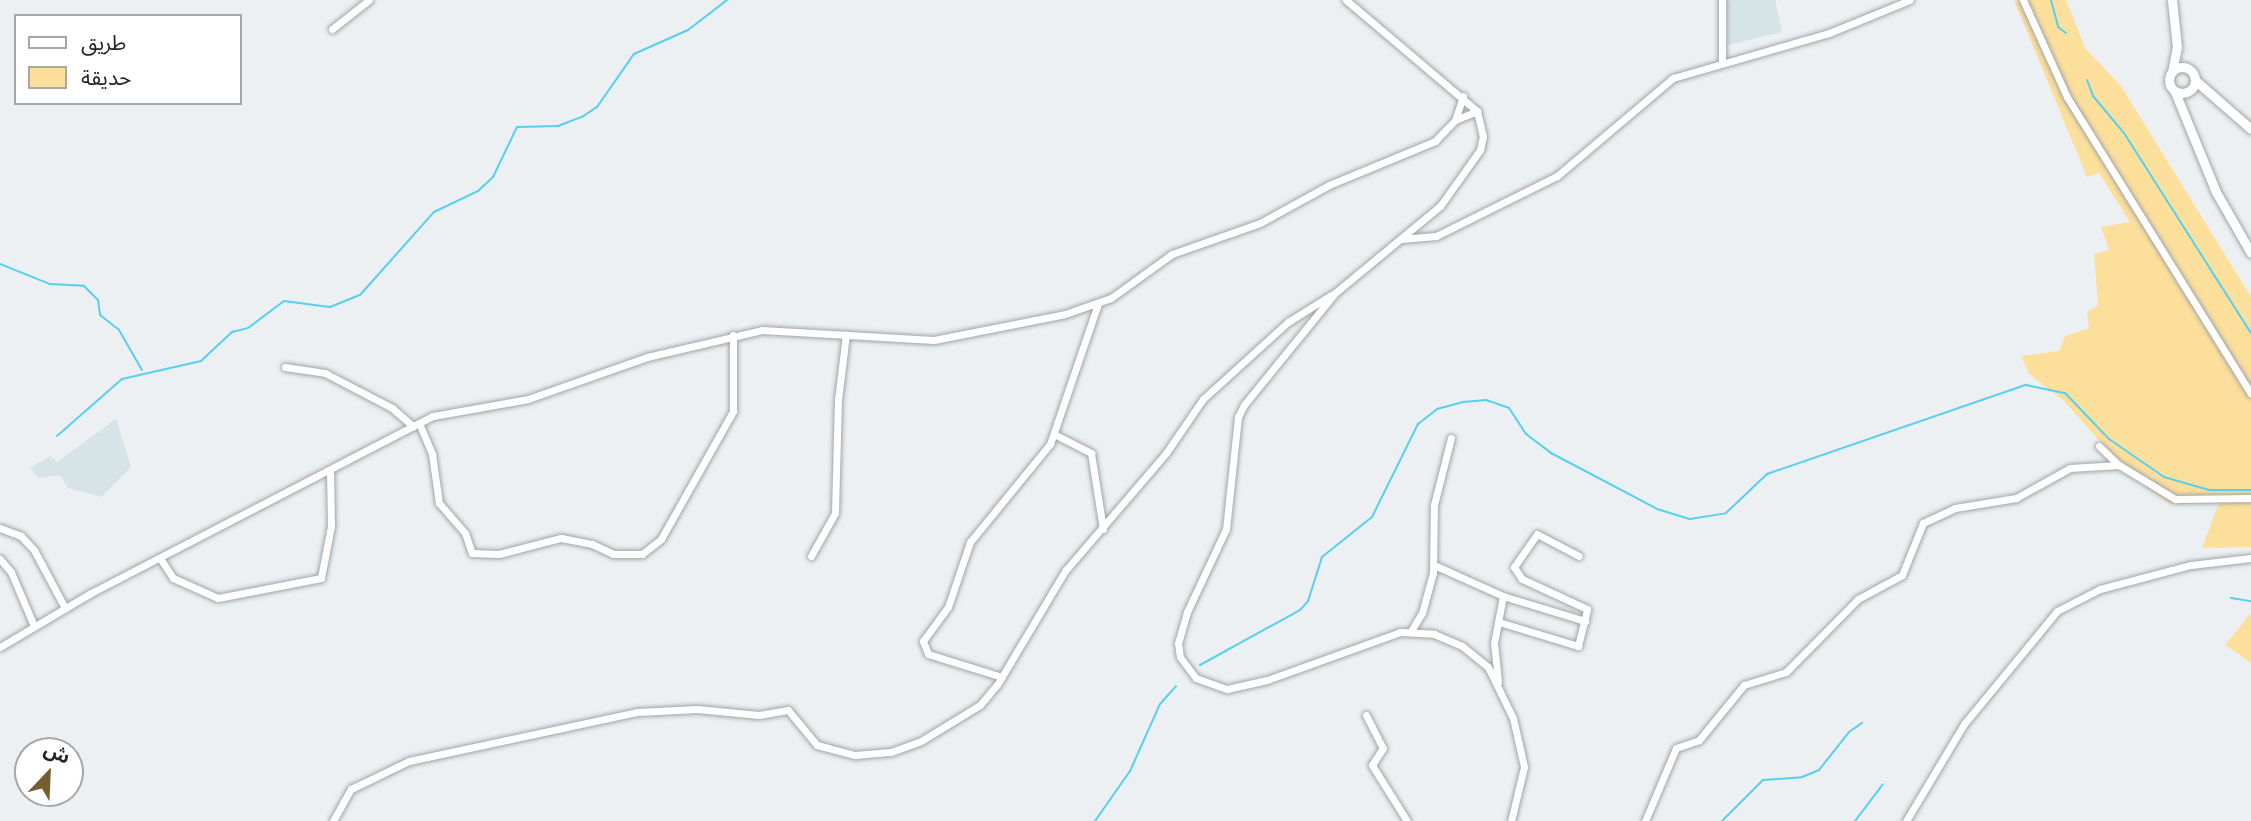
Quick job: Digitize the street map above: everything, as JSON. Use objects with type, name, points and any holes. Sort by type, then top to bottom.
[{"type":"main road","points":[[2172,0],[2178,47],[2169,83],[2187,113],[2212,184],[2251,253]]},
{"type":"main road","points":[[2178,47],[2196,81],[2210,97],[2251,129]]},
{"type":"main road","points":[[2172,72],[2190,69]]},
{"type":"main road","points":[[2187,113],[2190,92],[2196,81]]},
{"type":"main road","points":[[2175,92],[2190,92],[2210,97]]},
{"type":"street","points":[[332,29],[369,0]]},
{"type":"street","points":[[333,821],[351,789],[409,761],[638,712],[697,709],[759,715],[783,710],[795,714],[822,748],[864,756],[891,752],[921,741],[965,715],[1002,677],[1065,571],[1103,529],[1227,374],[1288,322],[1335,293],[1440,206],[1474,164],[1483,136],[1477,111],[1463,96],[1346,0]]},
{"type":"street","points":[[1722,0],[1722,61]]},
{"type":"street","points":[[1401,239],[1436,236],[1557,176],[1673,78],[1722,61],[1829,33],[1910,0]]},
{"type":"street","points":[[2023,0],[2067,97],[2251,394]]},
{"type":"street","points":[[1455,120],[1463,96]]},
{"type":"street","points":[[0,647],[65,608],[160,558],[416,425],[448,412],[528,400],[647,356],[733,335],[776,329],[949,339],[1098,304],[1172,254],[1260,223],[1329,185],[1435,141],[1455,120],[1477,111]]},
{"type":"street","points":[[1335,293],[1238,417],[1226,529],[1187,612],[1178,643],[1180,657],[1196,678],[1227,689],[1241,688],[1380,637],[1411,631],[1434,634],[1462,646],[1488,667],[1513,718],[1524,767],[1511,821]]},
{"type":"street","points":[[1002,677],[928,654],[923,641],[948,607],[970,542],[1034,468],[1054,434],[1098,304]]},
{"type":"street","points":[[811,556],[835,513],[838,400],[846,334]]},
{"type":"street","points":[[285,367],[322,372],[392,408],[416,425],[432,454],[439,503],[465,533],[472,553],[499,554],[561,538],[592,544],[613,554],[642,554],[660,539],[733,411],[733,335]]},
{"type":"street","points":[[1054,434],[1091,453],[1103,529]]},
{"type":"street","points":[[1411,631],[1422,613],[1434,565],[1434,505],[1451,438]]},
{"type":"street","points":[[2099,446],[2119,465],[2175,499],[2251,498]]},
{"type":"street","points":[[1645,821],[1676,748],[1696,743],[1744,685],[1786,672],[1858,600],[1902,575],[1909,566],[1923,523],[1955,508],[2017,498],[2070,468],[2119,465]]},
{"type":"street","points":[[160,558],[173,578],[218,598],[322,578],[331,526],[330,471]]},
{"type":"street","points":[[0,528],[21,536],[34,550],[65,608]]},
{"type":"street","points":[[1499,622],[1578,646],[1586,608],[1522,579],[1514,567],[1537,534],[1579,556]]},
{"type":"street","points":[[1906,821],[1964,724],[2057,611],[2100,589],[2191,565],[2251,558]]},
{"type":"street","points":[[0,559],[11,572],[34,626]]},
{"type":"street","points":[[1434,565],[1503,596],[1585,621]]},
{"type":"street","points":[[1497,682],[1494,650],[1503,596]]},
{"type":"street","points":[[1366,715],[1384,748],[1371,765],[1407,821]]},
{"type":"shaded area","points":[[1727,0],[1775,0],[1782,32],[1728,45]]},
{"type":"shaded area","points":[[116,419],[131,467],[101,497],[68,488],[60,475],[39,478],[30,468],[50,456],[57,462]]},
{"type":"green space","points":[[2014,0],[2066,0],[2085,48],[2121,86],[2251,297],[2251,547],[2202,548],[2219,503],[2170,504],[2127,473],[2108,467],[2104,446],[2064,401],[2029,374],[2021,356],[2059,351],[2065,336],[2089,328],[2087,312],[2098,305],[2094,254],[2109,250],[2101,227],[2130,222],[2099,173],[2087,177]]},
{"type":"green space","points":[[2251,613],[2251,663],[2225,645]]},
{"type":"waterway","points":[[57,436],[122,379],[201,361],[232,332],[248,328],[284,301],[330,307],[360,295],[434,212],[478,191],[493,177],[517,127],[558,126],[582,117],[597,107],[634,54],[688,30],[727,0]]},
{"type":"waterway","points":[[2051,0],[2058,27],[2066,33]]},
{"type":"waterway","points":[[2087,80],[2093,96],[2124,133],[2251,333]]},
{"type":"waterway","points":[[0,264],[50,284],[84,286],[98,300],[100,315],[119,330],[142,370]]},
{"type":"waterway","points":[[1200,665],[1300,610],[1308,601],[1322,557],[1372,517],[1418,424],[1437,409],[1463,402],[1486,400],[1509,408],[1526,434],[1551,453],[1657,509],[1690,519],[1726,513],[1767,474],[2026,385],[2065,393],[2109,439],[2164,477],[2209,490],[2251,490]]},
{"type":"waterway","points":[[2231,598],[2251,601]]},
{"type":"waterway","points":[[1095,821],[1130,771],[1160,704],[1176,686]]},
{"type":"waterway","points":[[1722,821],[1763,780],[1802,777],[1819,770],[1849,732],[1862,723]]},
{"type":"waterway","points":[[1855,821],[1883,784]]}]
